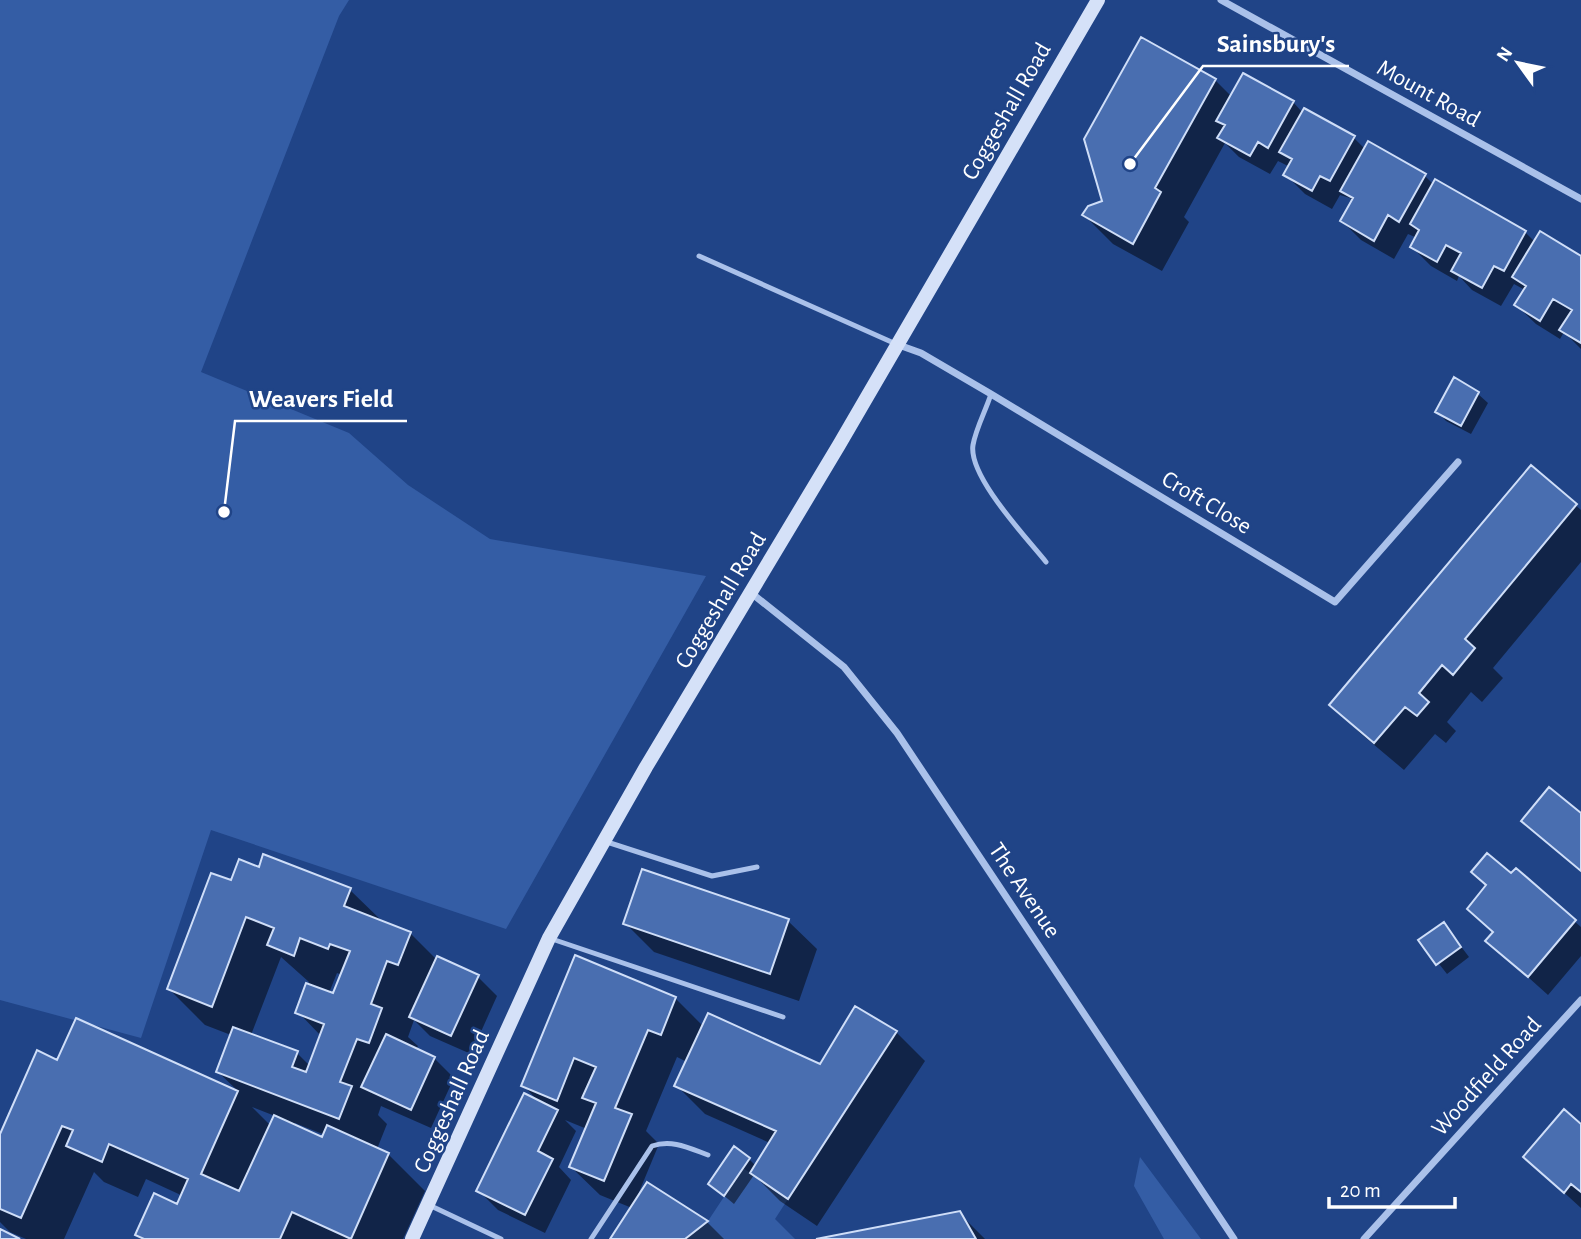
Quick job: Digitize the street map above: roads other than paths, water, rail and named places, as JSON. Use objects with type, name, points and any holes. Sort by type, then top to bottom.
[{"type":"main road","name":"Coggeshall Road","points":[[412,1239],[549,938],[1098,0]]},
{"type":"street","name":"Mount Road","points":[[1221,0],[1581,199]]},
{"type":"street","name":"Croft Close","points":[[896,344],[920,353],[992,394],[1335,602],[1458,462]]},
{"type":"street","name":"The Avenue","points":[[750,592],[844,667],[897,733],[1234,1239]]},
{"type":"street","name":"Woodfield Road","points":[[1364,1239],[1581,1000]]},
{"type":"lane","points":[[699,256],[896,344]]},
{"type":"lane","points":[[992,394],[973,445],[973,463],[983,482],[1046,562]]},
{"type":"lane","points":[[604,841],[712,876],[757,867]]},
{"type":"lane","points":[[549,938],[783,1017]]},
{"type":"lane","points":[[592,1239],[652,1146],[673,1143],[708,1155]]},
{"type":"lane","points":[[429,1205],[501,1239]]},
{"type":"place","name":"Sainsbury's","points":[[1130,164]]},
{"type":"place","name":"Weavers Field","points":[[224,512]]}]
